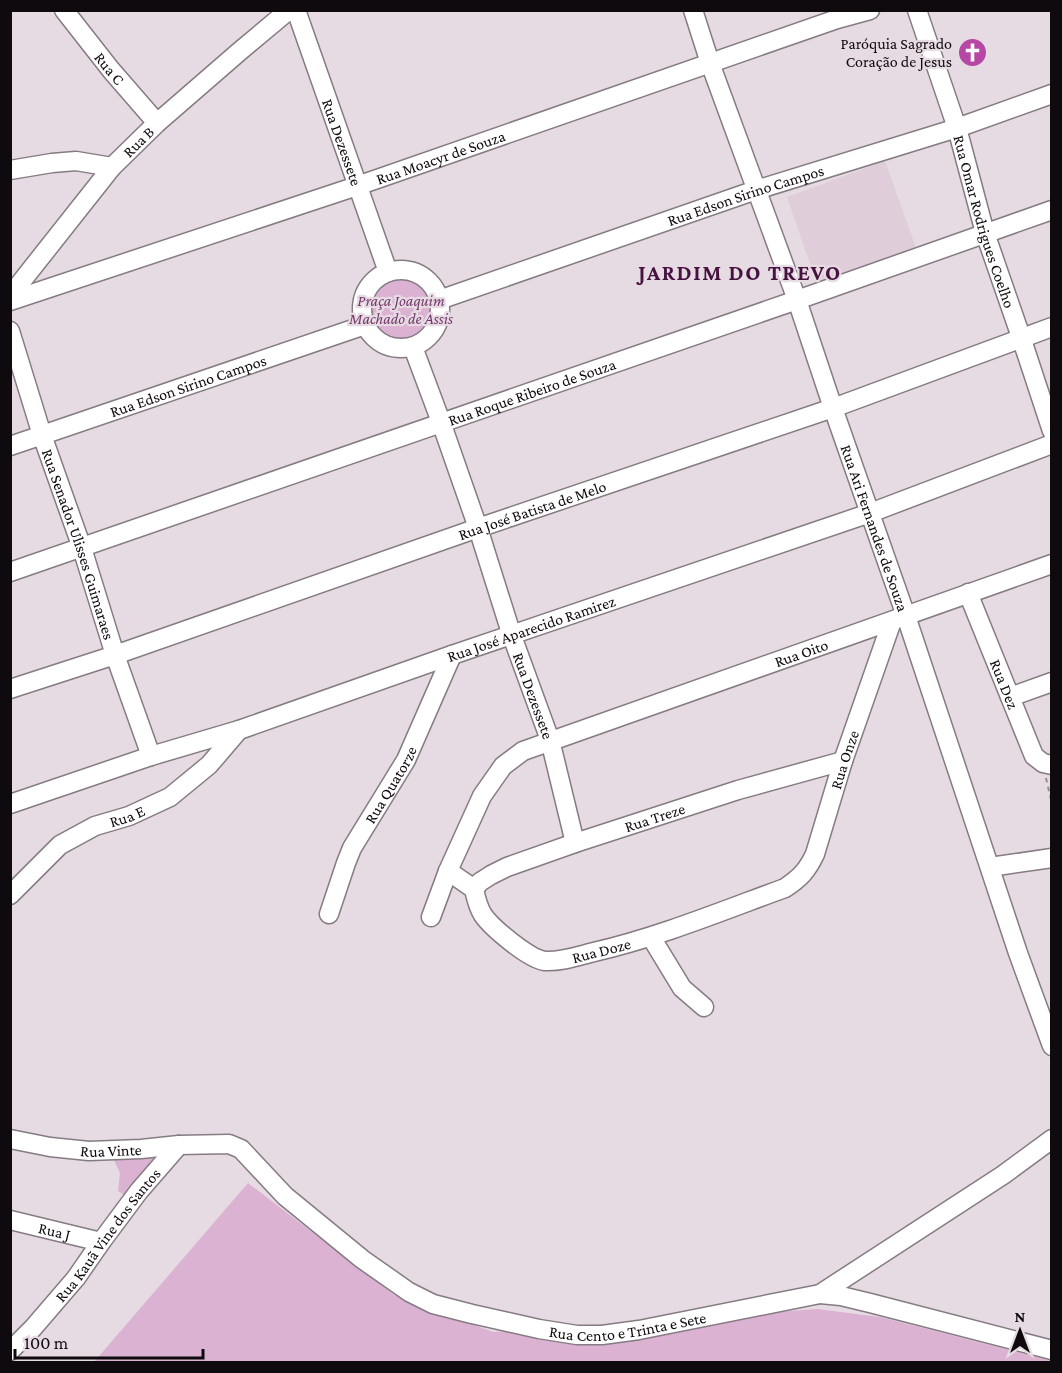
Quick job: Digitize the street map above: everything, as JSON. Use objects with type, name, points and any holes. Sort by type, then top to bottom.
[{"type":"street","name":"Rua C","points":[[64,10],[111,70],[157,123]]},
{"type":"street","name":"Rua B","points":[[10,299],[112,167],[157,123],[289,10]]},
{"type":"street","name":"Rua Dezessete","points":[[296,10],[388,272]]},
{"type":"street","name":"Rua Ari Fernandes de Souza","points":[[693,10],[710,63],[797,300],[832,408],[870,513],[899,619],[990,867],[1052,1046]]},
{"type":"street","name":"Rua Moacyr de Souza","points":[[10,299],[357,186],[710,63],[828,14],[870,10]]},
{"type":"street","name":"Rua Omar Rodrigues Coelho","points":[[917,10],[957,128],[985,233],[1052,431]]},
{"type":"street","name":"Rua Edson Sirino Campos","points":[[439,300],[756,190],[957,128],[1052,94]]},
{"type":"street","points":[[10,171],[52,163],[76,162],[112,167]]},
{"type":"street","name":"Rua Roque Ribeiro de Souza","points":[[10,572],[1052,210]]},
{"type":"street","points":[[401,270],[414,272],[425,278],[434,288],[439,300],[438,323],[432,334],[424,342],[413,347],[401,349],[379,342],[365,325],[362,312],[365,294],[377,278],[388,272],[401,270]]},
{"type":"street","name":"Rua Edson Sirino Campos","points":[[10,446],[365,325]]},
{"type":"street","name":"Rua José Batista de Melo","points":[[10,689],[832,408],[1052,327]]},
{"type":"street","name":"Rua Senador Ulisses Guimaraes","points":[[10,331],[42,435],[151,756]]},
{"type":"street","name":"Rua Dezessete","points":[[413,347],[550,740],[575,843]]},
{"type":"street","name":"Rua José Aparecido Ramirez","points":[[10,804],[151,756],[239,730],[870,513],[1052,444]]},
{"type":"street","name":"Rua Oito","points":[[550,740],[1052,564]]},
{"type":"street","name":"Rua Dez","points":[[968,593],[1034,756],[1047,764]]},
{"type":"street","name":"Rua Onze","points":[[785,888],[801,877],[812,860],[843,761],[899,619]]},
{"type":"street","name":"Rua Quatorze","points":[[329,914],[352,848],[406,760],[452,655]]},
{"type":"street","points":[[1010,696],[1052,682]]},
{"type":"street","name":"Rua E","points":[[10,895],[60,845],[95,826],[129,816],[170,797],[209,765],[239,730]]},
{"type":"street","points":[[431,917],[448,871],[482,796],[503,766],[523,751],[550,740]]},
{"type":"street","name":"Rua Treze","points":[[474,890],[480,882],[507,867],[575,843],[738,790],[843,761]]},
{"type":"street","points":[[990,867],[1052,858]]},
{"type":"street","points":[[448,871],[474,890]]},
{"type":"street","name":"Rua Doze","points":[[474,890],[484,917],[529,956],[543,961],[562,960],[651,937],[785,888]]},
{"type":"street","points":[[651,937],[682,987],[704,1006]]},
{"type":"street","name":"Rua Vinte","points":[[10,1139],[50,1147],[89,1151],[213,1145]]},
{"type":"street","name":"Rua Cento e Trinta e Sete","points":[[213,1145],[229,1144],[241,1149],[285,1196],[362,1259],[399,1286],[433,1304],[539,1329],[578,1335],[602,1335],[639,1330],[820,1294],[1003,1175],[1052,1139]]},
{"type":"street","name":"Rua Kauã Vine dos Santos","points":[[10,1351],[76,1278],[139,1191],[179,1145]]},
{"type":"street","name":"Rua J","points":[[10,1220],[101,1242]]},
{"type":"street","points":[[820,1294],[870,1303],[1052,1350]]},
{"type":"path","points":[[1047,764],[1052,804]]},
{"type":"shaded area","points":[[885,161],[917,251],[818,287],[787,197]]},
{"type":"green space","name":"Praça Joaquim Machado de Assis","points":[[401,272],[415,275],[427,283],[435,295],[438,309],[435,323],[427,335],[415,343],[401,346],[387,343],[375,335],[367,323],[364,309],[367,295],[375,283],[387,275]]},
{"type":"green space","points":[[112,1156],[158,1156],[129,1198],[118,1191],[120,1173]]},
{"type":"green space","points":[[248,1183],[394,1295],[493,1332],[817,1309],[880,1317],[1052,1361],[94,1362]]},
{"type":"place","name":"Paróquia Sagrado Coração de Jesus","points":[[973,52]]},
{"type":"district","name":"JARDIM DO TREVO","points":[[740,272]]}]
